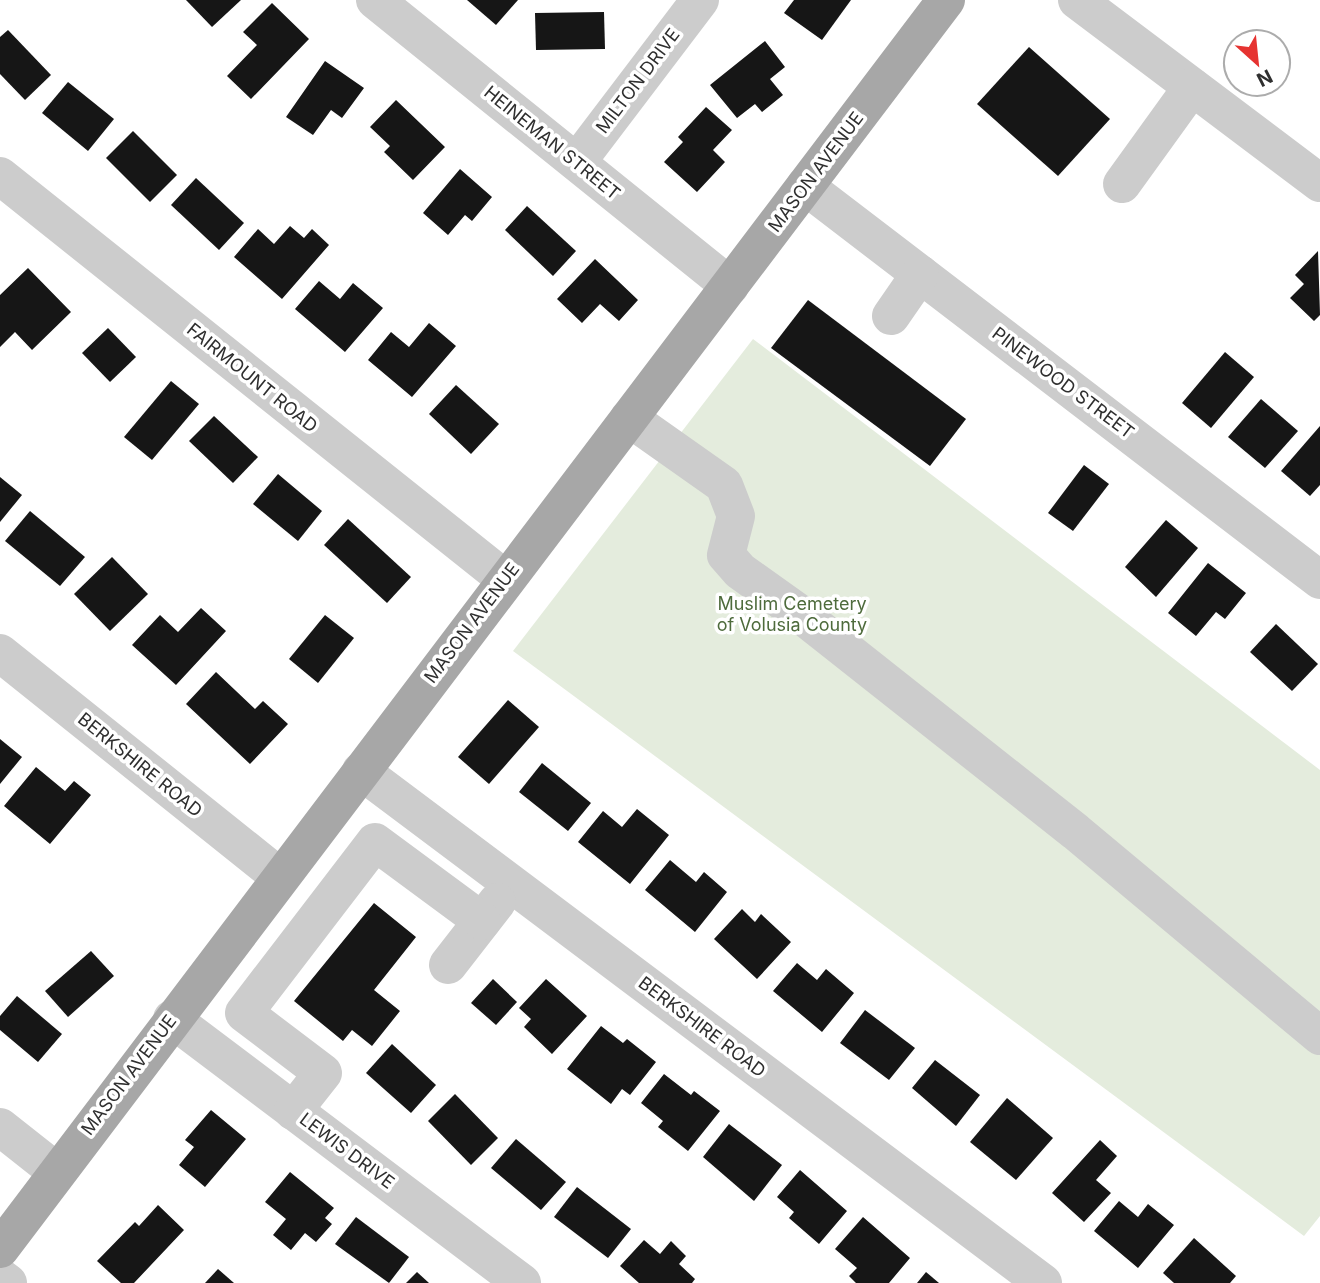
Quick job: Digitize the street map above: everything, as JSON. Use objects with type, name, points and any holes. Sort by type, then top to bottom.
[{"type":"main road","name":"MASON AVENUE","points":[[0,1248],[946,0]]},
{"type":"street","name":"HEINEMAN STREET","points":[[375,0],[730,286]]},
{"type":"street","name":"MILTON DRIVE","points":[[576,162],[700,0]]},
{"type":"street","points":[[1077,0],[1320,183]]},
{"type":"street","points":[[1122,184],[1192,86]]},
{"type":"street","name":"FAIRMOUNT ROAD","points":[[0,176],[505,579]]},
{"type":"street","name":"PINEWOOD STREET","points":[[805,186],[1320,580]]},
{"type":"street","points":[[891,316],[920,274]]},
{"type":"street","points":[[629,418],[724,485],[736,516],[726,555],[740,571],[799,613],[1076,832],[1320,1036]]},
{"type":"street","name":"BERKSHIRE ROAD","points":[[0,653],[275,883],[313,923]]},
{"type":"street","name":"BERKSHIRE ROAD","points":[[361,771],[1043,1283]]},
{"type":"street","points":[[316,830],[358,863]]},
{"type":"street","points":[[293,1111],[323,1073],[244,1013],[375,842],[482,921]]},
{"type":"street","points":[[448,965],[512,884]]},
{"type":"street","points":[[222,953],[264,986]]},
{"type":"street","name":"LEWIS DRIVE","points":[[172,1019],[522,1283]]},
{"type":"street","points":[[0,1127],[57,1172]]},
{"type":"street","points":[[0,1277],[8,1283]]},
{"type":"green space","name":"Muslim Cemetery of Volusia County","points":[[753,339],[1320,770],[1320,1216],[1304,1236],[513,651]]},
{"type":"building","points":[[186,0],[241,0],[212,27]]},
{"type":"building","points":[[467,0],[518,0],[496,25]]},
{"type":"building","points":[[794,0],[851,0],[822,40],[784,13]]},
{"type":"building","points":[[272,3],[309,39],[251,99],[227,76],[257,45],[243,32]]},
{"type":"building","points":[[604,12],[605,49],[536,50],[535,13]]},
{"type":"building","points":[[8,30],[51,75],[25,100],[0,74],[0,37]]},
{"type":"building","points":[[765,41],[785,67],[770,79],[783,95],[762,112],[755,104],[737,118],[710,85]]},
{"type":"building","points":[[1029,47],[1110,119],[1058,176],[977,104]]},
{"type":"building","points":[[325,61],[364,88],[342,118],[331,110],[313,135],[286,117]]},
{"type":"building","points":[[68,82],[114,119],[88,151],[42,113]]},
{"type":"building","points":[[396,100],[445,147],[413,180],[384,152],[390,146],[370,127]]},
{"type":"building","points":[[706,107],[732,130],[713,150],[725,162],[697,192],[664,162],[683,142],[678,137]]},
{"type":"building","points":[[133,131],[177,175],[150,202],[106,158]]},
{"type":"building","points":[[460,169],[492,197],[472,221],[465,215],[448,235],[423,213]]},
{"type":"building","points":[[196,178],[244,223],[219,250],[171,205]]},
{"type":"building","points":[[527,206],[576,251],[553,276],[505,230]]},
{"type":"building","points":[[290,226],[304,238],[312,229],[329,245],[282,299],[234,257],[258,229],[274,244]]},
{"type":"building","points":[[1318,251],[1320,315],[1314,321],[1290,298],[1304,284],[1295,275]]},
{"type":"building","points":[[595,259],[638,300],[619,321],[600,304],[582,323],[557,299]]},
{"type":"building","points":[[28,268],[71,312],[32,350],[15,332],[0,347],[0,295]]},
{"type":"building","points":[[319,281],[340,299],[353,283],[383,308],[345,352],[295,309]]},
{"type":"building","points":[[808,300],[966,419],[930,466],[771,348]]},
{"type":"building","points":[[429,323],[456,346],[412,397],[368,360],[391,332],[409,347]]},
{"type":"building","points":[[108,328],[136,357],[110,382],[82,353]]},
{"type":"building","points":[[1225,352],[1254,377],[1211,428],[1182,403]]},
{"type":"building","points":[[171,381],[199,404],[152,460],[124,437]]},
{"type":"building","points":[[456,385],[499,424],[471,454],[429,414]]},
{"type":"building","points":[[1261,399],[1298,431],[1265,468],[1228,437]]},
{"type":"building","points":[[214,416],[258,457],[233,483],[189,441]]},
{"type":"building","points":[[1320,426],[1320,485],[1310,496],[1281,471]]},
{"type":"building","points":[[1084,465],[1109,484],[1073,531],[1048,513]]},
{"type":"building","points":[[278,474],[322,511],[298,541],[253,504]]},
{"type":"building","points":[[0,477],[22,495],[0,522]]},
{"type":"building","points":[[30,511],[85,557],[60,586],[5,541]]},
{"type":"building","points":[[348,519],[411,577],[387,603],[324,545]]},
{"type":"building","points":[[1166,520],[1198,548],[1156,597],[1125,567]]},
{"type":"building","points":[[112,557],[148,594],[110,631],[74,594]]},
{"type":"building","points":[[1208,563],[1246,593],[1225,619],[1216,612],[1196,636],[1168,613]]},
{"type":"building","points":[[201,608],[226,631],[176,685],[132,645],[160,615],[178,632]]},
{"type":"building","points":[[325,615],[354,638],[318,683],[289,659]]},
{"type":"building","points":[[1276,624],[1318,664],[1292,691],[1250,652]]},
{"type":"building","points":[[216,672],[255,709],[263,701],[288,724],[250,764],[186,704]]},
{"type":"building","points":[[508,700],[539,727],[489,784],[458,757]]},
{"type":"building","points":[[0,739],[22,757],[0,784]]},
{"type":"building","points":[[542,763],[591,803],[568,831],[519,792]]},
{"type":"building","points":[[36,767],[65,791],[74,781],[91,795],[50,844],[4,806]]},
{"type":"building","points":[[637,809],[669,835],[630,884],[578,842],[603,811],[622,827]]},
{"type":"building","points":[[670,860],[696,882],[704,872],[727,892],[695,932],[645,890]]},
{"type":"building","points":[[374,903],[416,937],[374,990],[400,1011],[372,1046],[352,1030],[343,1041],[294,1001]]},
{"type":"building","points":[[742,909],[755,922],[761,914],[791,942],[757,979],[714,939]]},
{"type":"building","points":[[91,951],[114,976],[68,1017],[45,991]]},
{"type":"building","points":[[797,963],[817,980],[826,969],[854,993],[822,1032],[773,991]]},
{"type":"building","points":[[493,979],[517,1002],[496,1025],[471,1003]]},
{"type":"building","points":[[546,979],[587,1016],[552,1054],[524,1027],[531,1019],[519,1008]]},
{"type":"building","points":[[17,996],[62,1034],[38,1062],[0,1030],[0,1016]]},
{"type":"building","points":[[865,1010],[915,1048],[889,1080],[840,1043]]},
{"type":"building","points":[[601,1026],[623,1043],[627,1039],[656,1062],[630,1095],[622,1089],[611,1104],[567,1069]]},
{"type":"building","points":[[392,1044],[436,1085],[411,1113],[366,1073]]},
{"type":"building","points":[[935,1060],[980,1095],[956,1126],[912,1088]]},
{"type":"building","points":[[664,1074],[691,1095],[694,1091],[720,1111],[688,1151],[658,1127],[663,1121],[641,1103]]},
{"type":"building","points":[[455,1094],[498,1138],[471,1165],[428,1121]]},
{"type":"building","points":[[1007,1098],[1053,1138],[1016,1180],[970,1142]]},
{"type":"building","points":[[211,1110],[246,1139],[205,1187],[179,1165],[194,1147],[185,1140]]},
{"type":"building","points":[[729,1124],[782,1165],[754,1201],[703,1157]]},
{"type":"building","points":[[516,1139],[566,1182],[541,1210],[491,1168]]},
{"type":"building","points":[[1100,1140],[1117,1156],[1096,1180],[1111,1193],[1084,1222],[1052,1193]]},
{"type":"building","points":[[800,1170],[847,1211],[819,1244],[789,1218],[794,1212],[777,1197]]},
{"type":"building","points":[[290,1172],[334,1208],[325,1218],[332,1224],[316,1242],[305,1233],[291,1250],[273,1235],[286,1219],[265,1202]]},
{"type":"building","points":[[577,1187],[631,1229],[608,1258],[554,1217]]},
{"type":"building","points":[[1119,1201],[1138,1217],[1148,1204],[1174,1225],[1138,1268],[1094,1231]]},
{"type":"building","points":[[158,1205],[184,1230],[134,1283],[121,1283],[97,1261],[135,1222],[139,1226]]},
{"type":"building","points":[[356,1217],[409,1257],[389,1283],[335,1244]]},
{"type":"building","points":[[863,1217],[910,1258],[889,1283],[856,1283],[849,1276],[857,1268],[835,1249]]},
{"type":"building","points":[[1194,1238],[1236,1276],[1230,1283],[1174,1283],[1163,1273]]},
{"type":"building","points":[[644,1240],[660,1254],[671,1241],[686,1256],[679,1264],[695,1279],[692,1283],[639,1283],[620,1266]]},
{"type":"building","points":[[218,1269],[234,1283],[205,1283]]},
{"type":"building","points":[[417,1272],[429,1283],[406,1283]]},
{"type":"building","points":[[926,1272],[939,1283],[917,1283]]}]
